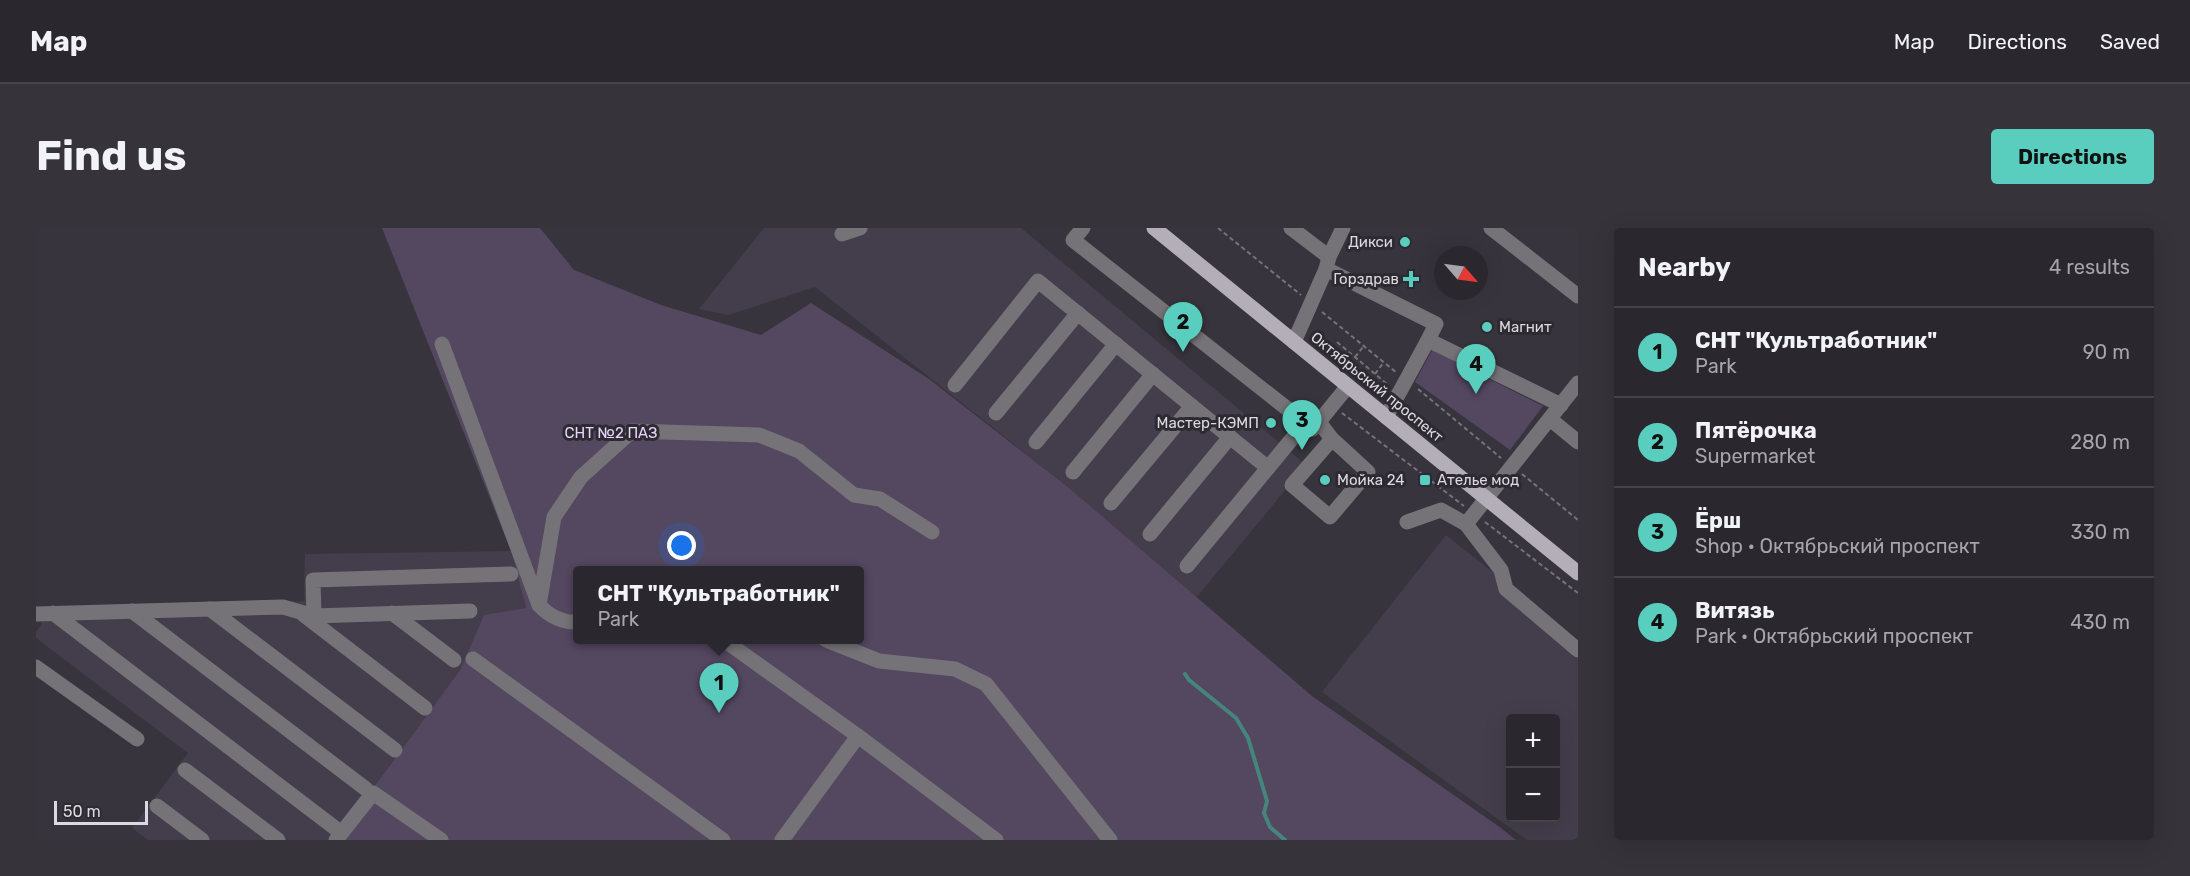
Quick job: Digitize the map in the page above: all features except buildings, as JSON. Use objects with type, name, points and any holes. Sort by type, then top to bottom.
[{"type":"main road","name":"Октябрьский проспект","points":[[1158,229],[1578,573]]},
{"type":"street","points":[[842,234],[860,228]]},
{"type":"street","points":[[1083,228],[1073,240],[1312,423],[1332,439],[1368,472],[1330,517],[1292,485],[1332,439]]},
{"type":"street","points":[[1291,228],[1327,263],[1436,324],[1386,417]]},
{"type":"street","points":[[1294,342],[1343,228]]},
{"type":"street","points":[[1491,228],[1578,296]]},
{"type":"street","points":[[955,385],[1038,281],[1268,468]]},
{"type":"street","points":[[996,413],[1078,312]]},
{"type":"street","points":[[1428,340],[1561,405]]},
{"type":"street","points":[[442,344],[539,605],[548,614],[573,622]]},
{"type":"street","points":[[1036,442],[1116,344]]},
{"type":"street","points":[[1073,472],[1153,374]]},
{"type":"street","points":[[1470,519],[1578,383]]},
{"type":"street","points":[[1187,566],[1268,468],[1332,406],[1348,386]]},
{"type":"street","points":[[1111,502],[1192,406]]},
{"type":"street","points":[[1550,419],[1578,442]]},
{"type":"street","points":[[539,605],[554,517],[581,477],[632,431],[759,435],[799,451],[854,495],[880,499],[932,532]]},
{"type":"street","points":[[1150,534],[1230,437]]},
{"type":"street","points":[[1407,522],[1441,510],[1470,519],[1501,570],[1506,589],[1578,650]]},
{"type":"street","points":[[314,616],[313,580],[511,574]]},
{"type":"street","points":[[36,614],[283,607],[314,616],[470,611]]},
{"type":"street","points":[[210,609],[395,750]]},
{"type":"street","points":[[132,611],[366,789]]},
{"type":"street","points":[[298,611],[425,708]]},
{"type":"street","points":[[53,613],[335,834],[373,793],[441,840]]},
{"type":"street","points":[[392,614],[454,660]]},
{"type":"street","points":[[731,644],[996,840]]},
{"type":"street","points":[[838,644],[879,661],[955,669],[986,684],[1110,840]]},
{"type":"street","points":[[473,659],[723,840]]},
{"type":"street","points":[[36,667],[137,739]]},
{"type":"street","points":[[782,840],[858,736]]},
{"type":"street","points":[[185,770],[278,840]]},
{"type":"street","points":[[157,806],[202,840]]},
{"type":"path","points":[[1337,342],[1389,386]]},
{"type":"path","points":[[1355,357],[1364,346]]},
{"type":"path","points":[[1375,374],[1384,362]]},
{"type":"path","points":[[1394,380],[1399,375]]},
{"type":"path","points":[[1332,406],[1470,519],[1578,593]]},
{"type":"shaded area","points":[[764,228],[1021,228],[1306,465],[1196,598],[1068,487],[815,287],[728,315],[699,309]]},
{"type":"shaded area","points":[[1446,535],[1500,578],[1578,655],[1578,840],[1527,840],[1322,692]]},
{"type":"shaded area","points":[[511,551],[526,608],[484,616],[460,670],[383,775],[331,840],[148,840],[132,828],[188,753],[36,638],[36,632],[41,625],[42,608],[304,601],[305,554]]},
{"type":"green space","name":"СНТ №2 ПАЗ","points":[[382,228],[540,228],[574,270],[661,305],[761,335],[811,303],[929,379],[1068,487],[1312,696],[1516,840],[331,840],[383,775],[460,670],[484,615],[526,608],[511,551]]},
{"type":"green space","points":[[1432,350],[1543,406],[1510,450],[1415,382]]},
{"type":"waterway","points":[[1185,674],[1189,680],[1236,718],[1248,738],[1267,801],[1264,813],[1270,827],[1285,840]]},
{"type":"place","name":"Дикси","points":[[1405,242]]},
{"type":"place","name":"Горздрав","points":[[1411,279]]},
{"type":"place","name":"Магнит","points":[[1487,327]]},
{"type":"place","name":"Пятёрочка","points":[[1183,352]]},
{"type":"place","name":"Витязь","points":[[1476,394]]},
{"type":"place","name":"Мастер-КЭМП","points":[[1271,423]]},
{"type":"place","name":"Ёрш","points":[[1302,450]]},
{"type":"place","name":"Мойка 24","points":[[1325,480]]},
{"type":"place","name":"Ателье мод","points":[[1425,480]]},
{"type":"place","name":"СНТ \"Культработник\"","points":[[719,713]]}]
